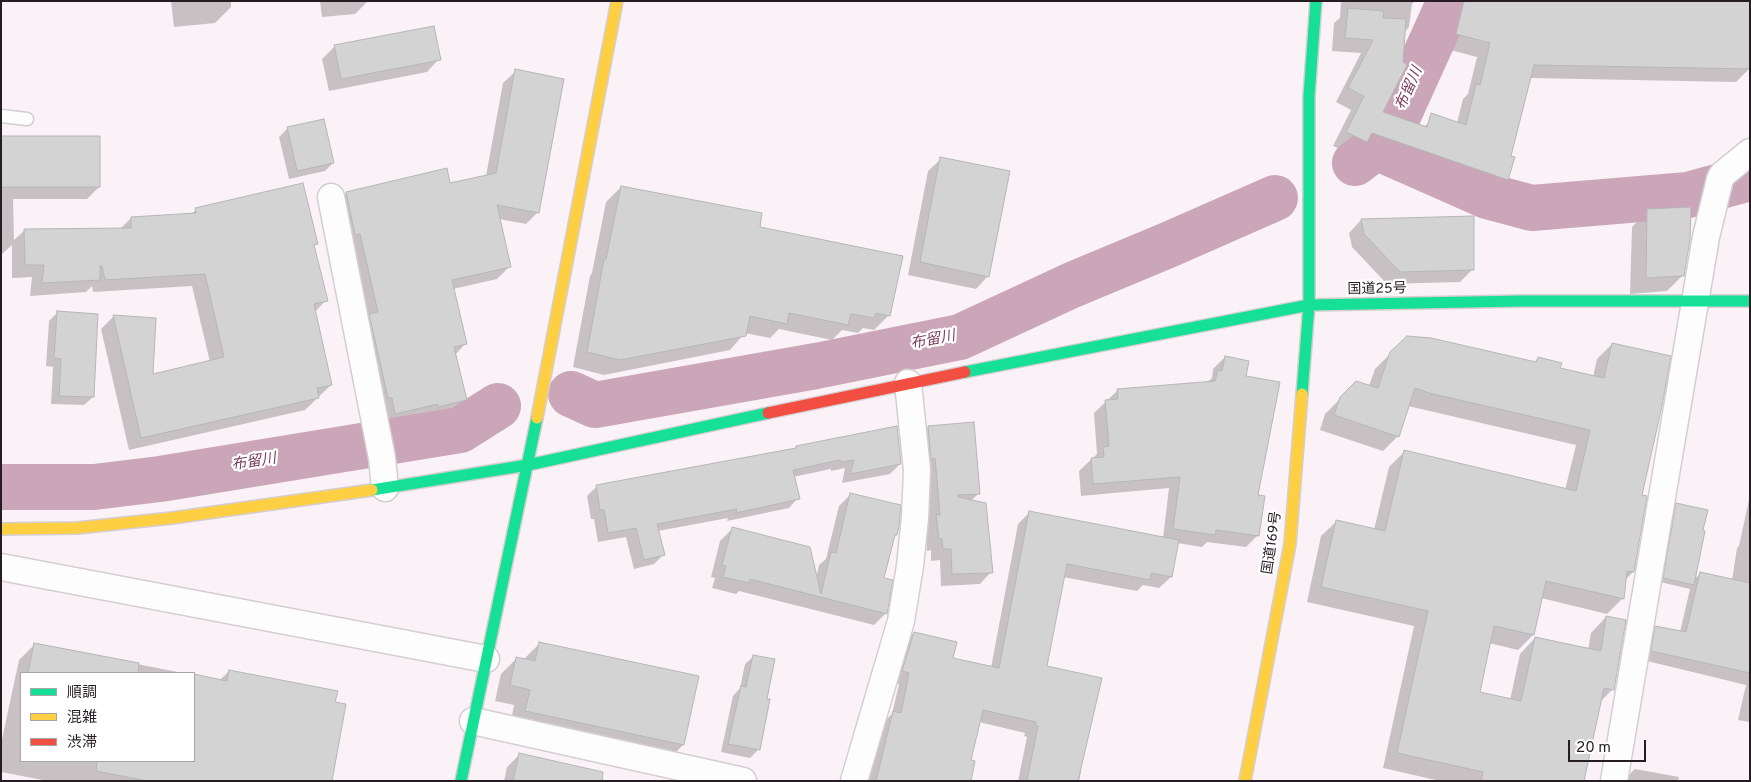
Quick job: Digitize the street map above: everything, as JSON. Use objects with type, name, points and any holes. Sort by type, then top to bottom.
[{"type":"main road","points":[[462,781],[514,522],[528,465],[618,1]]},
{"type":"main road","points":[[1309,306],[1309,96],[1316,1]]},
{"type":"main road","name":"国道25号","points":[[1,529],[77,528],[172,518],[385,488],[528,465],[908,383],[1309,306],[1522,301],[1750,301]]},
{"type":"main road","name":"国道169号","points":[[1245,781],[1290,544],[1304,388],[1309,306]]},
{"type":"street","points":[[1614,781],[1706,237],[1722,175],[1750,152]]},
{"type":"street","points":[[331,197],[382,458],[385,488]]},
{"type":"street","points":[[854,781],[902,621],[910,566],[917,470],[908,383]]},
{"type":"street","points":[[1,567],[486,659]]},
{"type":"street","points":[[473,721],[743,781]]},
{"type":"lane","points":[[1,116],[27,119]]},
{"type":"building","points":[[1464,1],[1750,1],[1750,69],[1534,65],[1511,156],[1515,157],[1508,180],[1372,133],[1367,142],[1346,132],[1364,96],[1348,88],[1373,40],[1345,38],[1348,8],[1384,11],[1383,18],[1406,19],[1403,62],[1407,65],[1383,112],[1427,127],[1431,113],[1466,125],[1476,84],[1480,85],[1490,43],[1456,34]]},
{"type":"building","points":[[434,26],[441,60],[341,79],[334,45]]},
{"type":"building","points":[[515,69],[564,79],[539,213],[497,205],[511,267],[452,280],[467,344],[454,347],[467,400],[438,407],[438,404],[395,414],[392,398],[388,398],[369,314],[378,312],[360,234],[355,235],[346,192],[447,168],[450,183],[496,173]]},
{"type":"building","points":[[324,119],[334,163],[297,171],[287,127]]},
{"type":"building","points":[[1,136],[100,136],[100,187],[1,187]]},
{"type":"building","points":[[940,157],[1010,171],[989,277],[920,262]]},
{"type":"building","points":[[303,183],[318,244],[314,245],[328,301],[314,304],[332,385],[317,388],[319,398],[141,438],[113,315],[156,318],[153,374],[224,357],[205,274],[105,280],[102,266],[100,266],[100,280],[42,283],[44,265],[25,265],[24,229],[131,228],[131,217],[196,213],[195,208]]},
{"type":"building","points":[[621,186],[762,213],[760,227],[903,256],[890,316],[876,313],[874,318],[851,314],[848,325],[789,313],[787,324],[750,316],[746,336],[620,360],[587,352],[604,259],[606,259]]},
{"type":"building","points":[[1691,207],[1690,239],[1684,276],[1646,278],[1647,209]]},
{"type":"building","points":[[1474,216],[1474,270],[1400,272],[1364,234],[1361,219]]},
{"type":"building","points":[[57,311],[98,314],[94,397],[59,396],[61,359],[54,358]]},
{"type":"building","points":[[1407,336],[1431,338],[1536,362],[1538,357],[1562,363],[1560,368],[1604,378],[1612,343],[1671,356],[1642,495],[1647,496],[1634,572],[1627,571],[1624,599],[1546,581],[1534,635],[1494,626],[1480,692],[1521,701],[1535,637],[1601,651],[1606,616],[1626,620],[1614,690],[1604,688],[1584,781],[1481,781],[1483,772],[1397,753],[1428,611],[1321,587],[1336,520],[1385,531],[1404,450],[1576,491],[1590,430],[1429,393],[1415,388],[1399,437],[1334,415],[1340,397],[1356,381],[1378,388],[1390,352]]},
{"type":"building","points":[[1225,356],[1249,361],[1246,376],[1280,382],[1258,495],[1265,496],[1259,536],[1216,530],[1215,535],[1173,529],[1180,477],[1093,484],[1091,458],[1104,457],[1103,447],[1109,446],[1105,400],[1118,399],[1117,389],[1215,381],[1218,370],[1222,371]]},
{"type":"building","points":[[974,422],[980,494],[958,495],[958,497],[986,503],[993,573],[952,574],[951,549],[943,549],[942,539],[939,539],[936,514],[940,515],[935,458],[931,459],[928,426]]},
{"type":"building","points":[[897,426],[901,464],[850,474],[854,460],[841,462],[840,460],[793,470],[800,499],[736,513],[737,509],[657,524],[665,555],[644,560],[636,528],[608,533],[604,510],[600,510],[596,485],[796,448],[796,446]]},
{"type":"building","points":[[850,493],[901,505],[897,535],[895,535],[884,578],[893,580],[887,614],[750,579],[749,583],[723,577],[726,566],[722,565],[732,527],[810,547],[821,594],[831,552],[836,553]]},
{"type":"building","points":[[1676,503],[1708,510],[1694,585],[1663,578]]},
{"type":"building","points":[[1029,511],[1179,540],[1172,577],[1151,573],[1150,580],[1067,564],[1047,666],[1102,678],[1078,781],[1027,781],[1038,726],[1035,725],[1036,722],[983,710],[971,760],[975,761],[971,781],[876,781],[893,711],[901,713],[909,673],[902,671],[914,632],[957,642],[953,658],[999,668]]},
{"type":"building","points":[[1700,572],[1750,583],[1750,673],[1651,651],[1655,626],[1686,632]]},
{"type":"building","points":[[539,642],[699,676],[684,745],[525,711],[530,690],[510,685],[516,657],[535,661]]},
{"type":"building","points":[[34,643],[139,663],[138,672],[28,672]]},
{"type":"building","points":[[753,655],[775,659],[767,699],[770,699],[760,750],[728,744],[741,686],[746,687]]},
{"type":"building","points":[[229,670],[338,691],[335,702],[346,704],[332,781],[147,781],[96,771],[97,762],[195,762],[195,674],[227,681]]},
{"type":"building","points":[[519,753],[603,772],[602,781],[513,781]]},
{"type":"waterway","name":"布留川","points":[[1355,163],[1376,147],[1392,129],[1450,1]]},
{"type":"waterway","points":[[1376,147],[1487,196],[1532,208],[1688,195],[1750,178]]},
{"type":"waterway","name":"布留川","points":[[571,394],[595,405],[816,366],[960,337],[1072,285],[1275,198]]},
{"type":"waterway","name":"布留川","points":[[1,487],[94,487],[160,479],[460,430],[498,406]]},
{"type":"traffic: fast","points":[[1302,394],[1309,305],[1309,96],[1316,1]]},
{"type":"traffic: fast","points":[[1309,305],[1522,301],[1750,301]]},
{"type":"traffic: fast","points":[[965,372],[1309,305]]},
{"type":"traffic: fast","points":[[372,490],[528,465],[768,413]]},
{"type":"traffic: fast","points":[[461,781],[537,418]]},
{"type":"traffic: slow","points":[[537,418],[617,1]]},
{"type":"traffic: slow","points":[[1245,781],[1290,544],[1302,394]]},
{"type":"traffic: slow","points":[[1,529],[77,528],[172,518],[372,490]]},
{"type":"traffic: jam","points":[[768,413],[965,372]]}]
